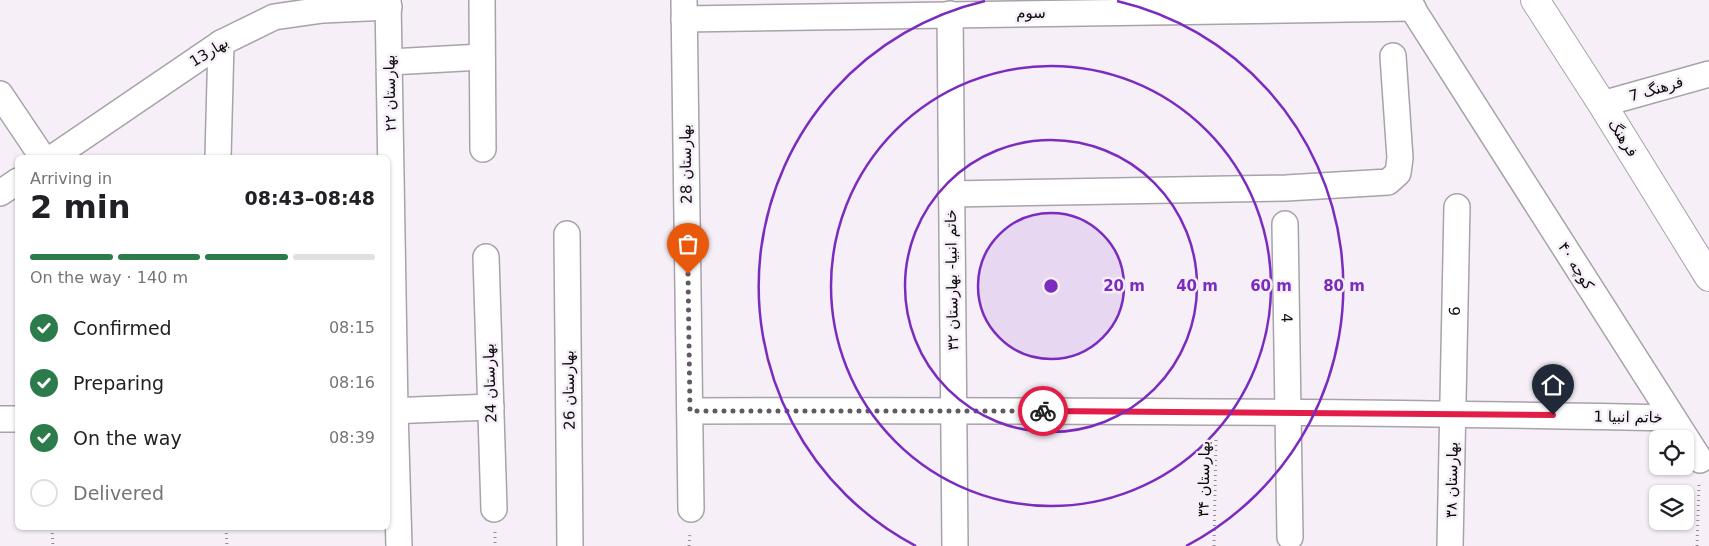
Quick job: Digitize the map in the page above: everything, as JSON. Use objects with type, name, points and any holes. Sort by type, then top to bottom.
[{"type":"street","points":[[482,0],[483,148]]},
{"type":"street","name":"فرهنگ","points":[[1534,0],[1602,104],[1709,277]]},
{"type":"street","name":"بهار13","points":[[56,155],[221,43],[274,17],[389,4]]},
{"type":"street","name":"بهارستان ۲۲","points":[[389,4],[391,411],[399,546]]},
{"type":"street","name":"سوم","points":[[684,10],[950,14],[1410,4]]},
{"type":"street","name":"کوچه ۴۰","points":[[1410,4],[1700,460]]},
{"type":"street","name":"بهارستان 28","points":[[684,10],[691,509]]},
{"type":"street","name":"خاتم انبیا- بهارستان ۳۲","points":[[950,14],[955,546]]},
{"type":"street","points":[[218,155],[221,43]]},
{"type":"street","points":[[952,194],[1286,188],[1388,182],[1398,173],[1400,158],[1393,56]]},
{"type":"street","points":[[390,62],[482,57]]},
{"type":"street","name":"فرهنگ 7","points":[[1602,104],[1709,74]]},
{"type":"street","points":[[0,94],[41,155]]},
{"type":"street","points":[[0,193],[15,183]]},
{"type":"street","name":"6","points":[[1453,414],[1458,208]]},
{"type":"street","name":"4","points":[[1285,224],[1290,537]]},
{"type":"street","name":"بهارستان 26","points":[[567,234],[570,546]]},
{"type":"street","name":"بهارستان 24","points":[[486,257],[494,509]]},
{"type":"street","points":[[391,411],[491,407]]},
{"type":"street","name":"خاتم انبیا 1","points":[[690,411],[1288,412],[1672,418]]},
{"type":"street","name":"بهارستان ۳۸","points":[[1450,546],[1453,414]]},
{"type":"street","points":[[0,419],[15,419]]},
{"type":"path","name":"بهارستان ۳۴","points":[[1214,546],[1216,412]]},
{"type":"path","points":[[1698,546],[1700,460]]},
{"type":"path","points":[[52,530],[53,546]]},
{"type":"path","points":[[226,530],[227,546]]},
{"type":"way so far","points":[[688,274],[690,411],[1043,411]]},
{"type":"route","points":[[1043,411],[1553,415]]}]
